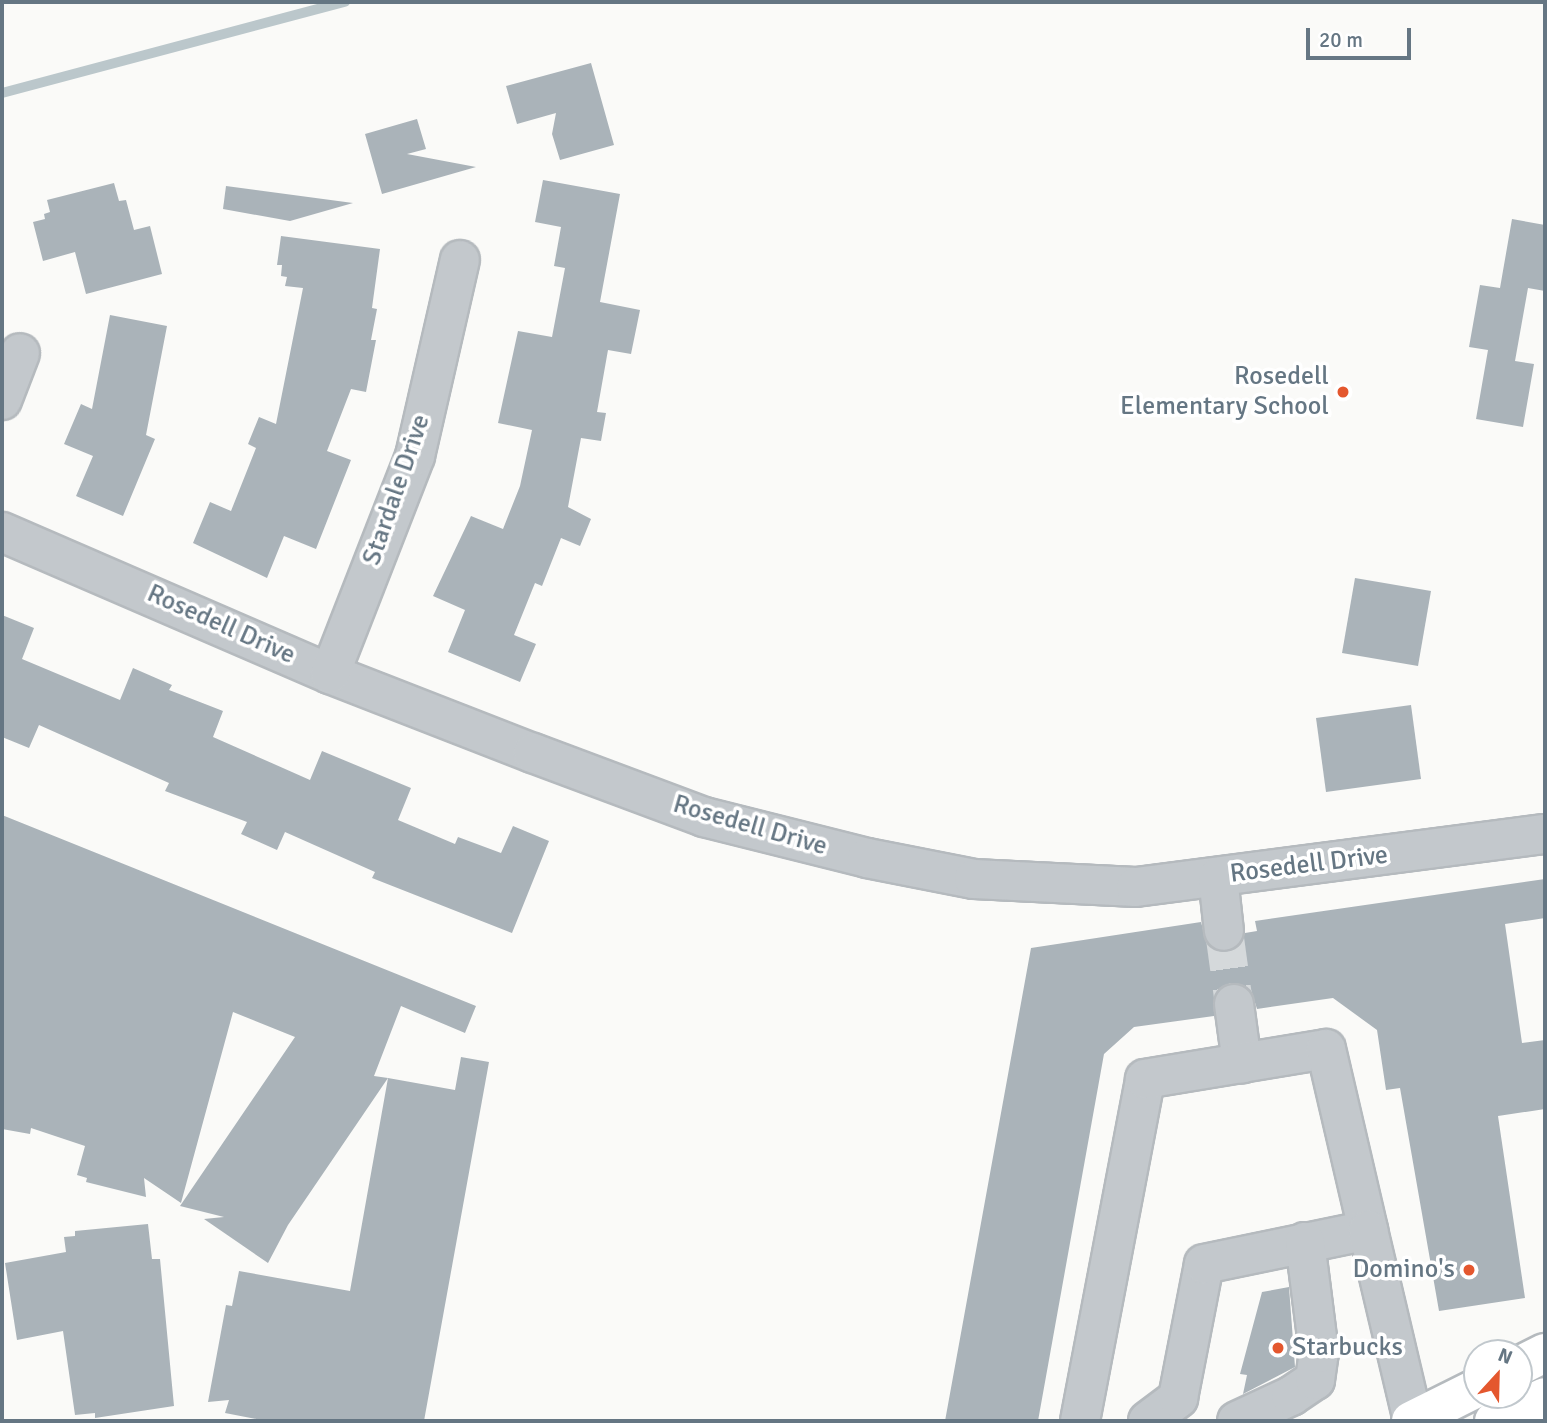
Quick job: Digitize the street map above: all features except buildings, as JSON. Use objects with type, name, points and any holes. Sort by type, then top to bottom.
[{"type":"main road","points":[[1412,1421],[1463,1395]]},
{"type":"main road","points":[[1494,1421],[1545,1397]]},
{"type":"street","name":"Stardale Drive","points":[[330,674],[415,456],[460,260]]},
{"type":"street","points":[[2,400],[20,353]]},
{"type":"street","name":"Rosedell Drive","points":[[2,532],[330,674],[704,817],[867,858],[974,879],[1136,887],[1545,834]]},
{"type":"street","points":[[1218,877],[1224,931]]},
{"type":"street","points":[[1234,1004],[1242,1063]]},
{"type":"street","points":[[1080,1421],[1145,1079],[1326,1049],[1412,1421]]},
{"type":"street","points":[[1148,1421],[1178,1398],[1204,1264],[1368,1230]]},
{"type":"street","points":[[1237,1421],[1291,1396],[1314,1380],[1319,1353],[1305,1242]]},
{"type":"waterway","points":[[2,93],[345,2]]},
{"type":"tunnel","points":[[1224,931],[1234,1004]]},
{"type":"place","name":"Rosedell Elementary School","points":[[1343,392]]},
{"type":"place","name":"Domino's","points":[[1469,1270]]},
{"type":"place","name":"Starbucks","points":[[1278,1348]]}]
